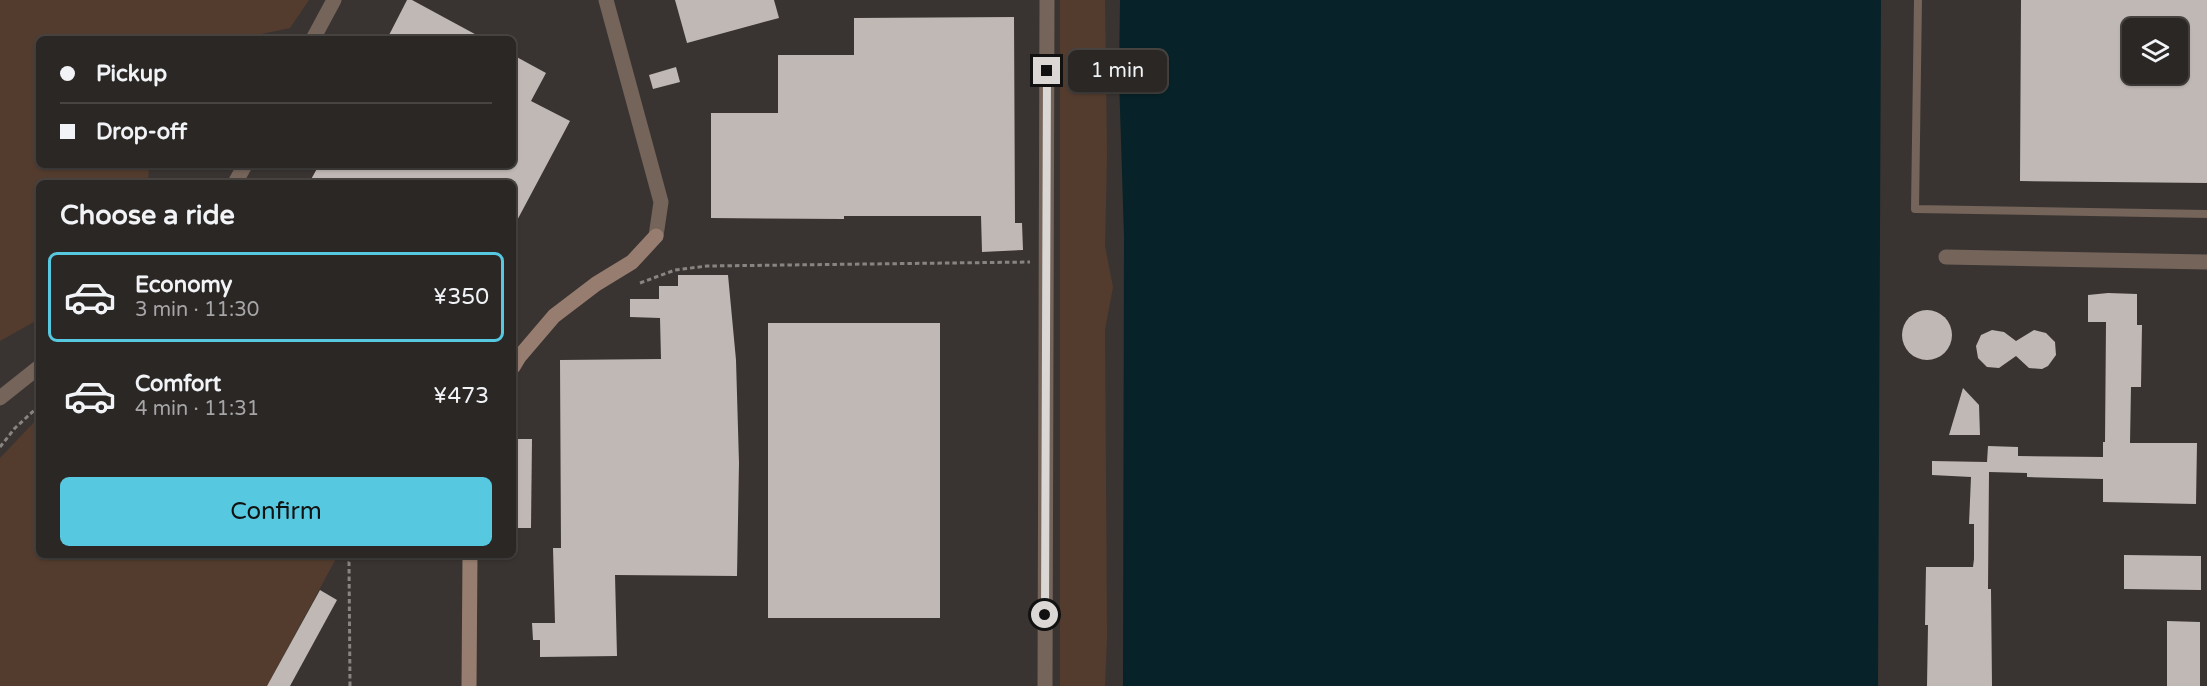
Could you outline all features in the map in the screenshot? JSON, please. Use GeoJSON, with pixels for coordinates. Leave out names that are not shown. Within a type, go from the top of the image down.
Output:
{"type":"FeatureCollection","features":[{"type":"Feature","properties":{"kind":"main road"},"geometry":{"type":"LineString","coordinates":[[516,362],[554,316],[596,284],[632,262],[656,236]]}},
{"type":"Feature","properties":{"kind":"main road"},"geometry":{"type":"LineString","coordinates":[[469,686],[470,558]]}},
{"type":"Feature","properties":{"kind":"street"},"geometry":{"type":"LineString","coordinates":[[315,36],[334,0]]}},
{"type":"Feature","properties":{"kind":"street"},"geometry":{"type":"LineString","coordinates":[[606,0],[661,202],[656,236]]}},
{"type":"Feature","properties":{"kind":"street"},"geometry":{"type":"LineString","coordinates":[[1045,686],[1047,0]]}},
{"type":"Feature","properties":{"kind":"street"},"geometry":{"type":"LineString","coordinates":[[1946,257],[2207,262]]}},
{"type":"Feature","properties":{"kind":"street"},"geometry":{"type":"LineString","coordinates":[[0,398],[36,369]]}},
{"type":"Feature","properties":{"kind":"lane"},"geometry":{"type":"LineString","coordinates":[[1918,0],[1915,209],[2207,214]]}},
{"type":"Feature","properties":{"kind":"path"},"geometry":{"type":"LineString","coordinates":[[640,283],[675,270],[707,266],[1046,262]]}},
{"type":"Feature","properties":{"kind":"path"},"geometry":{"type":"LineString","coordinates":[[0,447],[15,428],[36,409]]}},
{"type":"Feature","properties":{"kind":"path"},"geometry":{"type":"LineString","coordinates":[[350,686],[351,558]]}},
{"type":"Feature","properties":{"kind":"shaded area"},"geometry":{"type":"Polygon","coordinates":[[[0,0],[309,0],[290,28],[252,36],[36,36],[36,168],[149,168],[148,180],[36,180],[36,321],[0,341],[0,0]]]}},
{"type":"Feature","properties":{"kind":"shaded area"},"geometry":{"type":"Polygon","coordinates":[[[1060,0],[1105,0],[1107,155],[1105,246],[1113,287],[1105,330],[1107,637],[1105,686],[1060,686],[1060,0]]]}},
{"type":"Feature","properties":{"kind":"shaded area"},"geometry":{"type":"Polygon","coordinates":[[[36,420],[36,558],[336,558],[267,686],[0,686],[0,458],[36,420]]]}},
{"type":"Feature","properties":{"kind":"water"},"geometry":{"type":"Polygon","coordinates":[[[1120,0],[1881,0],[1878,686],[1123,686],[1124,237],[1119,77],[1120,0]]]}},
{"type":"Feature","properties":{"kind":"building"},"geometry":{"type":"Polygon","coordinates":[[[407,0],[412,0],[478,36],[389,36],[407,0]]]}},
{"type":"Feature","properties":{"kind":"building"},"geometry":{"type":"Polygon","coordinates":[[[675,0],[774,0],[779,18],[687,43],[675,0]]]}},
{"type":"Feature","properties":{"kind":"building"},"geometry":{"type":"Polygon","coordinates":[[[2021,0],[2207,0],[2207,183],[2020,181],[2021,0]]]}},
{"type":"Feature","properties":{"kind":"building"},"geometry":{"type":"Polygon","coordinates":[[[1014,17],[1015,223],[1022,223],[1023,250],[982,252],[981,216],[844,216],[844,219],[711,218],[711,113],[778,113],[778,55],[854,55],[854,18],[1014,17]]]}},
{"type":"Feature","properties":{"kind":"building"},"geometry":{"type":"Polygon","coordinates":[[[516,57],[546,73],[531,101],[570,121],[516,222],[516,180],[311,180],[317,168],[516,168],[516,57]]]}},
{"type":"Feature","properties":{"kind":"building"},"geometry":{"type":"Polygon","coordinates":[[[676,67],[680,82],[653,89],[649,75],[676,67]]]}},
{"type":"Feature","properties":{"kind":"building"},"geometry":{"type":"Polygon","coordinates":[[[678,275],[728,275],[736,360],[739,463],[737,576],[615,575],[617,656],[540,657],[540,640],[533,640],[532,623],[555,623],[553,548],[561,548],[560,360],[661,359],[660,318],[630,317],[630,299],[659,299],[659,286],[678,286],[678,275]]]}},
{"type":"Feature","properties":{"kind":"building"},"geometry":{"type":"Polygon","coordinates":[[[2137,294],[2137,325],[2142,325],[2141,387],[2131,387],[2130,443],[2197,443],[2196,504],[2103,502],[2103,479],[2027,477],[2027,473],[1989,472],[1988,589],[1991,589],[1992,686],[1927,686],[1926,567],[1973,567],[1974,559],[1974,524],[1969,524],[1971,477],[1932,475],[1932,461],[1987,462],[1988,446],[2018,447],[2018,456],[2103,457],[2106,322],[2088,322],[2088,295],[2137,294]]]}},
{"type":"Feature","properties":{"kind":"building"},"geometry":{"type":"Polygon","coordinates":[[[1927,310],[1945,317],[1952,335],[1945,353],[1927,360],[1909,353],[1902,335],[1909,317],[1927,310]]]}},
{"type":"Feature","properties":{"kind":"building"},"geometry":{"type":"Polygon","coordinates":[[[768,323],[940,323],[940,618],[768,618],[768,323]]]}},
{"type":"Feature","properties":{"kind":"building"},"geometry":{"type":"Polygon","coordinates":[[[1992,330],[2004,332],[2016,341],[2034,330],[2046,333],[2055,342],[2056,355],[2048,366],[2042,369],[2029,368],[2016,356],[1999,368],[1987,367],[1978,358],[1976,346],[1981,335],[1992,330]]]}},
{"type":"Feature","properties":{"kind":"building"},"geometry":{"type":"Polygon","coordinates":[[[1963,388],[1979,405],[1980,435],[1949,435],[1963,388]]]}},
{"type":"Feature","properties":{"kind":"building"},"geometry":{"type":"Polygon","coordinates":[[[516,439],[532,439],[531,528],[516,528],[516,439]]]}},
{"type":"Feature","properties":{"kind":"building"},"geometry":{"type":"Polygon","coordinates":[[[2124,555],[2201,556],[2201,590],[2124,589],[2124,555]]]}},
{"type":"Feature","properties":{"kind":"building"},"geometry":{"type":"Polygon","coordinates":[[[320,590],[337,600],[290,686],[267,686],[320,590]]]}},
{"type":"Feature","properties":{"kind":"building"},"geometry":{"type":"Polygon","coordinates":[[[2167,621],[2200,622],[2200,686],[2167,686],[2167,621]]]}},
{"type":"Feature","properties":{"kind":"route"},"geometry":{"type":"LineString","coordinates":[[1045,615],[1047,71]]}}]}
